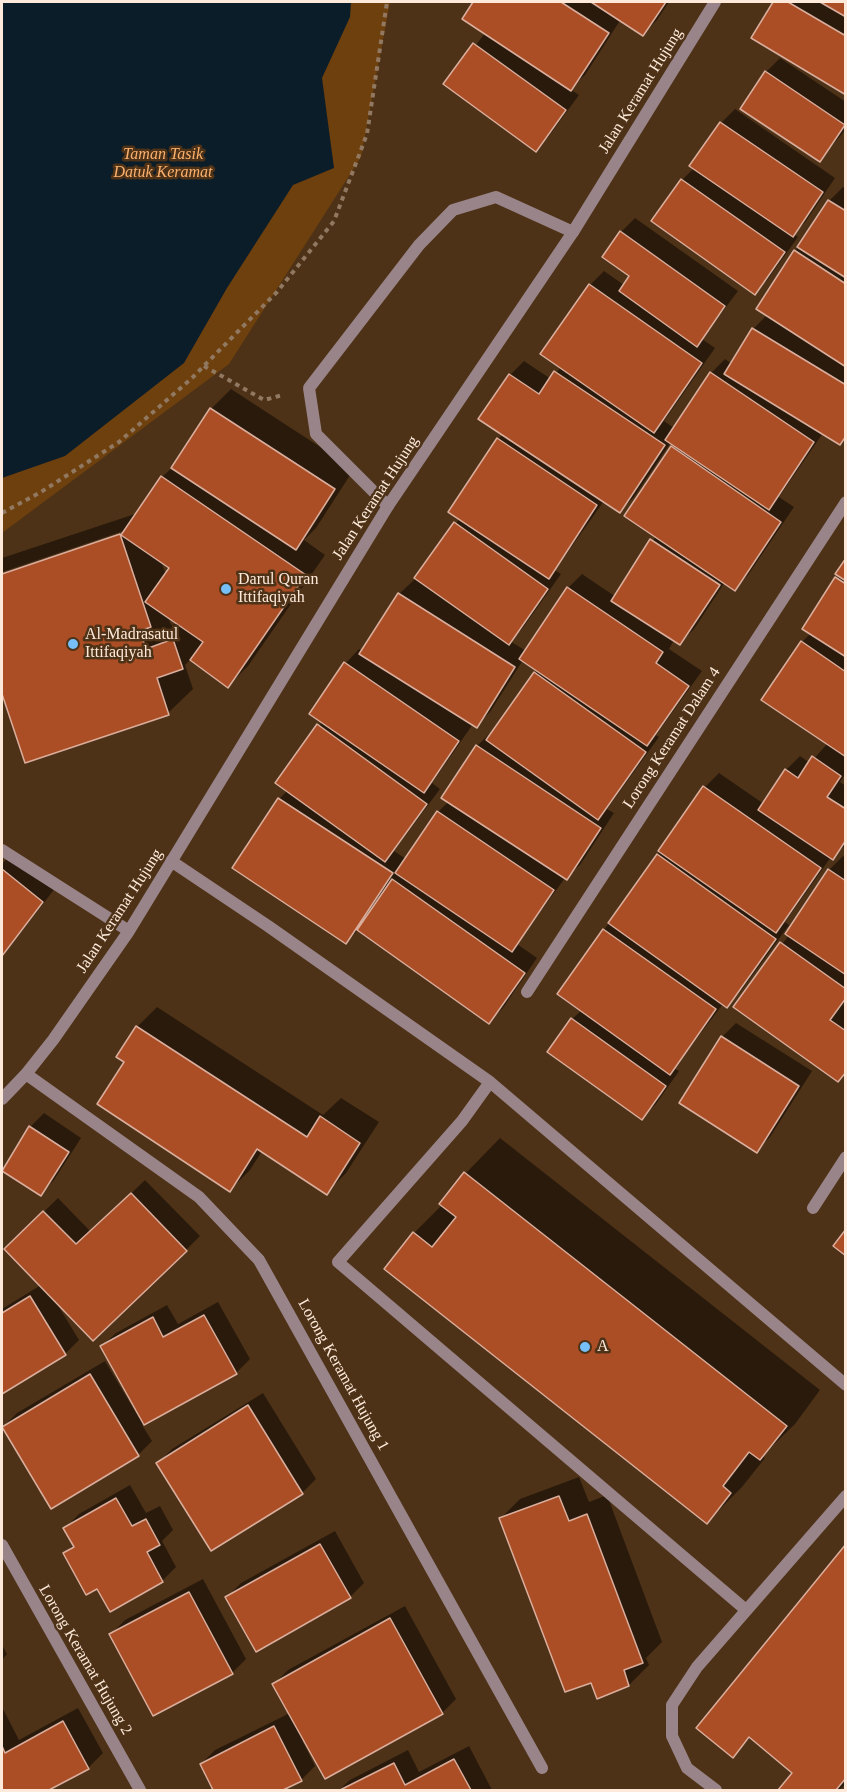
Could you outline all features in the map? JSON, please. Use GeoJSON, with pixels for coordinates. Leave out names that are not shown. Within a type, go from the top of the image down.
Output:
{"type":"FeatureCollection","features":[{"type":"Feature","properties":{"kind":"street","name":"Jalan Keramat Hujung"},"geometry":{"type":"LineString","coordinates":[[2,1099],[26,1074],[53,1040],[129,931],[388,506],[573,232],[715,2]]}},
{"type":"Feature","properties":{"kind":"street"},"geometry":{"type":"LineString","coordinates":[[388,506],[316,434],[309,388],[419,245],[453,210],[496,197],[573,232]]}},
{"type":"Feature","properties":{"kind":"street","name":"Lorong Keramat Dalam 4"},"geometry":{"type":"LineString","coordinates":[[527,992],[846,502]]}},
{"type":"Feature","properties":{"kind":"street"},"geometry":{"type":"LineString","coordinates":[[2,850],[129,931]]}},
{"type":"Feature","properties":{"kind":"street"},"geometry":{"type":"LineString","coordinates":[[171,861],[268,926],[490,1082],[846,1385]]}},
{"type":"Feature","properties":{"kind":"street","name":"Lorong Keramat Hujung 1"},"geometry":{"type":"LineString","coordinates":[[26,1074],[199,1197],[259,1260],[542,1768]]}},
{"type":"Feature","properties":{"kind":"street"},"geometry":{"type":"LineString","coordinates":[[490,1082],[462,1121],[338,1262],[747,1610]]}},
{"type":"Feature","properties":{"kind":"street"},"geometry":{"type":"LineString","coordinates":[[813,1208],[846,1157]]}},
{"type":"Feature","properties":{"kind":"street"},"geometry":{"type":"LineString","coordinates":[[716,1791],[687,1768],[672,1736],[672,1705],[696,1667],[846,1496]]}},
{"type":"Feature","properties":{"kind":"street","name":"Lorong Keramat Hujung 2"},"geometry":{"type":"LineString","coordinates":[[2,1545],[141,1791]]}},
{"type":"Feature","properties":{"kind":"path"},"geometry":{"type":"LineString","coordinates":[[2,513],[41,492],[119,442],[204,366],[277,292],[334,221],[367,134],[387,2]]}},
{"type":"Feature","properties":{"kind":"path"},"geometry":{"type":"LineString","coordinates":[[204,366],[264,400],[309,388]]}},
{"type":"Feature","properties":{"kind":"green space","name":"Taman Tasik Datuk Keramat"},"geometry":{"type":"Polygon","coordinates":[[[2,2],[390,2],[361,157],[229,364],[2,533],[2,2]]]}},
{"type":"Feature","properties":{"kind":"water","name":"Taman Tasik Datuk Keramat"},"geometry":{"type":"Polygon","coordinates":[[[2,2],[351,2],[350,17],[322,78],[334,168],[293,185],[227,288],[184,363],[65,456],[2,478],[2,2]]]}},
{"type":"Feature","properties":{"kind":"building"},"geometry":{"type":"Polygon","coordinates":[[[473,2],[561,2],[609,33],[571,91],[462,19],[473,2]]]}},
{"type":"Feature","properties":{"kind":"building"},"geometry":{"type":"Polygon","coordinates":[[[591,2],[666,2],[643,36],[591,2]]]}},
{"type":"Feature","properties":{"kind":"building"},"geometry":{"type":"Polygon","coordinates":[[[773,2],[788,2],[846,36],[846,95],[751,38],[773,2]]]}},
{"type":"Feature","properties":{"kind":"building"},"geometry":{"type":"Polygon","coordinates":[[[820,2],[846,2],[846,17],[820,2]]]}},
{"type":"Feature","properties":{"kind":"building"},"geometry":{"type":"Polygon","coordinates":[[[473,43],[566,110],[536,152],[443,84],[473,43]]]}},
{"type":"Feature","properties":{"kind":"building"},"geometry":{"type":"Polygon","coordinates":[[[765,71],[845,125],[820,162],[740,109],[765,71]]]}},
{"type":"Feature","properties":{"kind":"building"},"geometry":{"type":"Polygon","coordinates":[[[720,122],[823,192],[793,237],[689,166],[720,122]]]}},
{"type":"Feature","properties":{"kind":"building"},"geometry":{"type":"Polygon","coordinates":[[[681,179],[785,252],[755,295],[651,221],[681,179]]]}},
{"type":"Feature","properties":{"kind":"building"},"geometry":{"type":"Polygon","coordinates":[[[828,200],[846,211],[846,278],[797,247],[828,200]]]}},
{"type":"Feature","properties":{"kind":"building"},"geometry":{"type":"Polygon","coordinates":[[[620,231],[725,306],[697,347],[619,291],[629,276],[602,257],[620,231]]]}},
{"type":"Feature","properties":{"kind":"building"},"geometry":{"type":"Polygon","coordinates":[[[794,250],[846,284],[846,367],[756,309],[794,250]]]}},
{"type":"Feature","properties":{"kind":"building"},"geometry":{"type":"Polygon","coordinates":[[[589,284],[702,363],[654,433],[540,354],[589,284]]]}},
{"type":"Feature","properties":{"kind":"building"},"geometry":{"type":"Polygon","coordinates":[[[752,328],[846,385],[846,436],[840,445],[724,374],[752,328]]]}},
{"type":"Feature","properties":{"kind":"building"},"geometry":{"type":"Polygon","coordinates":[[[554,371],[665,445],[620,513],[478,419],[509,374],[539,394],[554,371]]]}},
{"type":"Feature","properties":{"kind":"building"},"geometry":{"type":"Polygon","coordinates":[[[710,372],[814,442],[769,510],[665,440],[710,372]]]}},
{"type":"Feature","properties":{"kind":"building"},"geometry":{"type":"Polygon","coordinates":[[[210,408],[335,489],[296,550],[171,468],[210,408]]]}},
{"type":"Feature","properties":{"kind":"building"},"geometry":{"type":"Polygon","coordinates":[[[497,438],[597,505],[549,579],[448,512],[497,438]]]}},
{"type":"Feature","properties":{"kind":"building"},"geometry":{"type":"Polygon","coordinates":[[[671,446],[781,522],[735,591],[624,516],[671,446]]]}},
{"type":"Feature","properties":{"kind":"building","name":"Darul Quran Ittifaqiyah"},"geometry":{"type":"Polygon","coordinates":[[[161,476],[306,575],[228,688],[190,660],[203,642],[145,602],[169,568],[121,535],[161,476]]]}},
{"type":"Feature","properties":{"kind":"building"},"geometry":{"type":"Polygon","coordinates":[[[454,522],[548,589],[509,645],[414,578],[454,522]]]}},
{"type":"Feature","properties":{"kind":"building","name":"Al-Madrasatul Ittifaqiyah"},"geometry":{"type":"Polygon","coordinates":[[[120,534],[151,627],[140,631],[146,649],[173,639],[183,669],[157,678],[169,715],[25,763],[2,694],[2,574],[120,534]]]}},
{"type":"Feature","properties":{"kind":"building"},"geometry":{"type":"Polygon","coordinates":[[[650,539],[720,585],[680,645],[611,601],[650,539]]]}},
{"type":"Feature","properties":{"kind":"building"},"geometry":{"type":"Polygon","coordinates":[[[846,558],[846,581],[835,574],[846,558]]]}},
{"type":"Feature","properties":{"kind":"building"},"geometry":{"type":"Polygon","coordinates":[[[835,577],[846,584],[846,657],[802,629],[835,577]]]}},
{"type":"Feature","properties":{"kind":"building"},"geometry":{"type":"Polygon","coordinates":[[[567,587],[663,652],[656,663],[689,686],[647,746],[519,659],[567,587]]]}},
{"type":"Feature","properties":{"kind":"building"},"geometry":{"type":"Polygon","coordinates":[[[398,593],[515,667],[477,728],[359,654],[398,593]]]}},
{"type":"Feature","properties":{"kind":"building"},"geometry":{"type":"Polygon","coordinates":[[[801,641],[846,672],[846,757],[761,700],[801,641]]]}},
{"type":"Feature","properties":{"kind":"building"},"geometry":{"type":"Polygon","coordinates":[[[344,662],[459,741],[424,793],[309,714],[344,662]]]}},
{"type":"Feature","properties":{"kind":"building"},"geometry":{"type":"Polygon","coordinates":[[[534,672],[646,752],[598,820],[486,740],[534,672]]]}},
{"type":"Feature","properties":{"kind":"building"},"geometry":{"type":"Polygon","coordinates":[[[317,724],[427,804],[385,862],[275,783],[317,724]]]}},
{"type":"Feature","properties":{"kind":"building"},"geometry":{"type":"Polygon","coordinates":[[[476,745],[601,828],[567,880],[441,798],[476,745]]]}},
{"type":"Feature","properties":{"kind":"building"},"geometry":{"type":"Polygon","coordinates":[[[812,756],[841,776],[827,797],[846,809],[846,840],[833,860],[758,810],[785,769],[798,778],[812,756]]]}},
{"type":"Feature","properties":{"kind":"building"},"geometry":{"type":"Polygon","coordinates":[[[703,786],[821,868],[776,933],[658,851],[703,786]]]}},
{"type":"Feature","properties":{"kind":"building"},"geometry":{"type":"Polygon","coordinates":[[[278,798],[393,873],[346,944],[232,868],[278,798]]]}},
{"type":"Feature","properties":{"kind":"building"},"geometry":{"type":"Polygon","coordinates":[[[437,811],[554,890],[512,952],[395,873],[437,811]]]}},
{"type":"Feature","properties":{"kind":"building"},"geometry":{"type":"Polygon","coordinates":[[[657,854],[776,939],[727,1008],[608,923],[657,854]]]}},
{"type":"Feature","properties":{"kind":"building"},"geometry":{"type":"Polygon","coordinates":[[[2,869],[43,902],[2,956],[2,869]]]}},
{"type":"Feature","properties":{"kind":"building"},"geometry":{"type":"Polygon","coordinates":[[[828,869],[846,881],[846,975],[785,934],[828,869]]]}},
{"type":"Feature","properties":{"kind":"building"},"geometry":{"type":"Polygon","coordinates":[[[392,879],[525,973],[489,1024],[357,930],[392,879]]]}},
{"type":"Feature","properties":{"kind":"building"},"geometry":{"type":"Polygon","coordinates":[[[603,929],[716,1009],[670,1075],[557,994],[603,929]]]}},
{"type":"Feature","properties":{"kind":"building"},"geometry":{"type":"Polygon","coordinates":[[[780,942],[846,989],[846,998],[830,1020],[846,1031],[846,1072],[838,1082],[733,1007],[780,942]]]}},
{"type":"Feature","properties":{"kind":"building"},"geometry":{"type":"Polygon","coordinates":[[[571,1018],[666,1086],[642,1120],[547,1052],[571,1018]]]}},
{"type":"Feature","properties":{"kind":"building"},"geometry":{"type":"Polygon","coordinates":[[[136,1026],[307,1137],[320,1116],[360,1143],[327,1195],[257,1149],[230,1192],[97,1104],[124,1062],[116,1057],[136,1026]]]}},
{"type":"Feature","properties":{"kind":"building"},"geometry":{"type":"Polygon","coordinates":[[[721,1036],[799,1086],[757,1153],[679,1103],[721,1036]]]}},
{"type":"Feature","properties":{"kind":"building"},"geometry":{"type":"Polygon","coordinates":[[[29,1126],[69,1152],[41,1196],[2,1171],[29,1126]]]}},
{"type":"Feature","properties":{"kind":"building","name":"A"},"geometry":{"type":"Polygon","coordinates":[[[464,1172],[787,1426],[760,1460],[749,1452],[723,1486],[731,1493],[707,1524],[384,1269],[413,1232],[432,1247],[456,1217],[439,1204],[464,1172]]]}},
{"type":"Feature","properties":{"kind":"building"},"geometry":{"type":"Polygon","coordinates":[[[131,1193],[187,1251],[93,1341],[4,1249],[43,1211],[76,1244],[131,1193]]]}},
{"type":"Feature","properties":{"kind":"building"},"geometry":{"type":"Polygon","coordinates":[[[846,1229],[846,1256],[833,1246],[846,1229]]]}},
{"type":"Feature","properties":{"kind":"building"},"geometry":{"type":"Polygon","coordinates":[[[30,1296],[66,1355],[2,1394],[2,1313],[30,1296]]]}},
{"type":"Feature","properties":{"kind":"building"},"geometry":{"type":"Polygon","coordinates":[[[204,1315],[237,1374],[144,1425],[100,1346],[153,1317],[163,1337],[204,1315]]]}},
{"type":"Feature","properties":{"kind":"building"},"geometry":{"type":"Polygon","coordinates":[[[90,1374],[139,1456],[51,1509],[2,1427],[90,1374]]]}},
{"type":"Feature","properties":{"kind":"building"},"geometry":{"type":"Polygon","coordinates":[[[248,1405],[303,1494],[211,1551],[156,1463],[248,1405]]]}},
{"type":"Feature","properties":{"kind":"building"},"geometry":{"type":"Polygon","coordinates":[[[559,1496],[569,1521],[587,1514],[643,1663],[624,1670],[629,1686],[597,1699],[591,1683],[565,1692],[499,1518],[559,1496]]]}},
{"type":"Feature","properties":{"kind":"building"},"geometry":{"type":"Polygon","coordinates":[[[116,1498],[132,1526],[146,1519],[160,1545],[147,1552],[163,1582],[110,1612],[97,1589],[86,1595],[63,1553],[74,1547],[63,1528],[116,1498]]]}},
{"type":"Feature","properties":{"kind":"building"},"geometry":{"type":"Polygon","coordinates":[[[320,1544],[351,1598],[256,1652],[225,1597],[320,1544]]]}},
{"type":"Feature","properties":{"kind":"building"},"geometry":{"type":"Polygon","coordinates":[[[846,1544],[846,1778],[836,1790],[778,1790],[792,1773],[749,1737],[733,1758],[696,1728],[846,1544]]]}},
{"type":"Feature","properties":{"kind":"building"},"geometry":{"type":"Polygon","coordinates":[[[189,1592],[233,1674],[153,1716],[109,1634],[189,1592]]]}},
{"type":"Feature","properties":{"kind":"building"},"geometry":{"type":"Polygon","coordinates":[[[390,1618],[443,1714],[325,1779],[272,1684],[390,1618]]]}},
{"type":"Feature","properties":{"kind":"building"},"geometry":{"type":"Polygon","coordinates":[[[63,1721],[89,1769],[49,1790],[2,1790],[2,1746],[5,1753],[63,1721]]]}},
{"type":"Feature","properties":{"kind":"building"},"geometry":{"type":"Polygon","coordinates":[[[274,1726],[302,1781],[283,1790],[213,1790],[200,1764],[274,1726]]]}},
{"type":"Feature","properties":{"kind":"building"},"geometry":{"type":"Polygon","coordinates":[[[454,1759],[471,1790],[340,1790],[394,1763],[405,1785],[454,1759]]]}},
{"type":"Feature","properties":{"kind":"place","name":"Darul Quran Ittifaqiyah"},"geometry":{"type":"Point","coordinates":[226,589]}},
{"type":"Feature","properties":{"kind":"place","name":"Al-Madrasatul Ittifaqiyah"},"geometry":{"type":"Point","coordinates":[73,644]}},
{"type":"Feature","properties":{"kind":"place","name":"A"},"geometry":{"type":"Point","coordinates":[585,1347]}}]}
